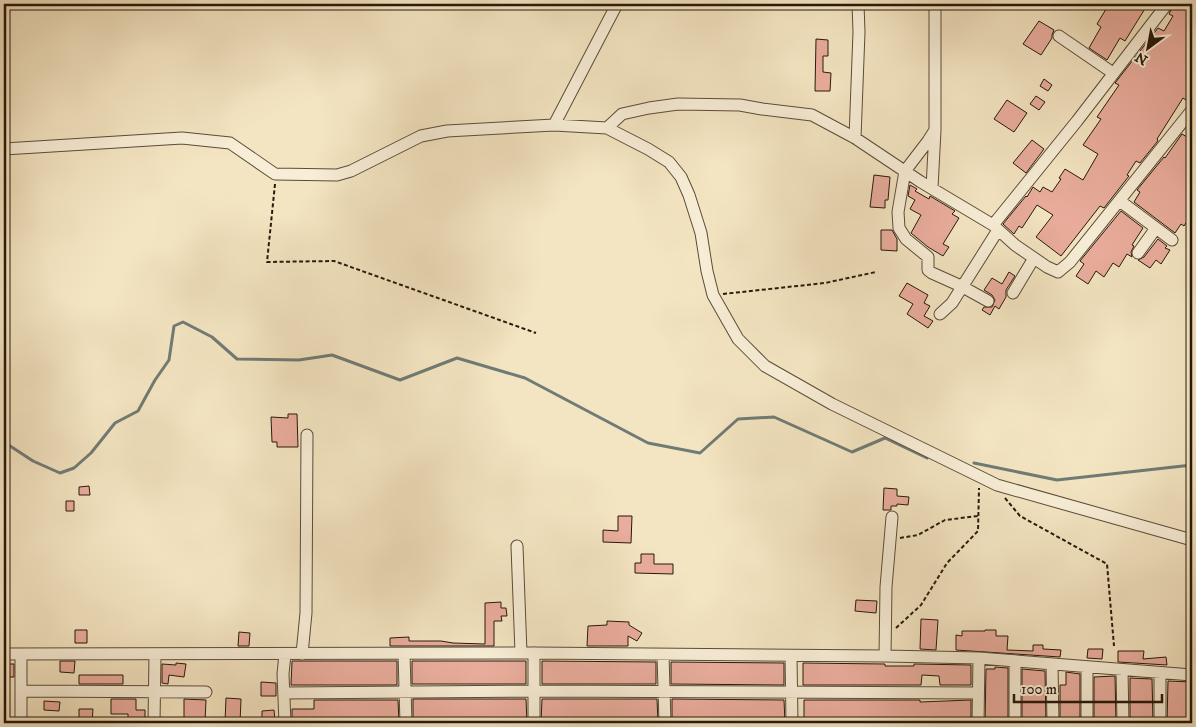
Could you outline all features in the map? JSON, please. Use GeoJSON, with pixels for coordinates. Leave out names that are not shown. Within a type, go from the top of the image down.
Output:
{"type":"FeatureCollection","features":[{"type":"Feature","properties":{"kind":"street"},"geometry":{"type":"LineString","coordinates":[[554,125],[617,4]]}},
{"type":"Feature","properties":{"kind":"street"},"geometry":{"type":"LineString","coordinates":[[855,138],[858,4]]}},
{"type":"Feature","properties":{"kind":"street"},"geometry":{"type":"LineString","coordinates":[[932,188],[935,130],[935,4]]}},
{"type":"Feature","properties":{"kind":"street"},"geometry":{"type":"LineString","coordinates":[[940,314],[948,309],[995,228],[1162,6]]}},
{"type":"Feature","properties":{"kind":"street"},"geometry":{"type":"LineString","coordinates":[[1059,36],[1113,73]]}},
{"type":"Feature","properties":{"kind":"street"},"geometry":{"type":"LineString","coordinates":[[607,128],[622,114],[678,104],[740,105],[812,115],[855,138],[995,228],[1015,245],[1058,272],[1070,262],[1192,110]]}},
{"type":"Feature","properties":{"kind":"street"},"geometry":{"type":"LineString","coordinates":[[4,150],[182,138],[230,143],[275,174],[336,175],[351,171],[421,136],[447,131],[554,125],[607,128],[669,162],[681,177],[701,233],[713,296],[738,339],[764,366],[832,404],[997,485],[1192,540]]}},
{"type":"Feature","properties":{"kind":"street"},"geometry":{"type":"LineString","coordinates":[[935,130],[905,171],[898,212],[899,228],[907,241],[928,257],[928,270],[988,301]]}},
{"type":"Feature","properties":{"kind":"street"},"geometry":{"type":"LineString","coordinates":[[1120,201],[1172,240]]}},
{"type":"Feature","properties":{"kind":"street"},"geometry":{"type":"LineString","coordinates":[[1138,253],[1156,228]]}},
{"type":"Feature","properties":{"kind":"street"},"geometry":{"type":"LineString","coordinates":[[1013,293],[1034,258]]}},
{"type":"Feature","properties":{"kind":"street"},"geometry":{"type":"LineString","coordinates":[[302,654],[306,613],[307,435]]}},
{"type":"Feature","properties":{"kind":"street"},"geometry":{"type":"LineString","coordinates":[[885,656],[886,586],[892,517]]}},
{"type":"Feature","properties":{"kind":"street"},"geometry":{"type":"LineString","coordinates":[[517,546],[521,653]]}},
{"type":"Feature","properties":{"kind":"street"},"geometry":{"type":"LineString","coordinates":[[534,653],[534,723]]}},
{"type":"Feature","properties":{"kind":"street"},"geometry":{"type":"LineString","coordinates":[[4,654],[534,653],[885,656],[1015,660],[1192,675]]}},
{"type":"Feature","properties":{"kind":"street"},"geometry":{"type":"LineString","coordinates":[[21,654],[21,723]]}},
{"type":"Feature","properties":{"kind":"street"},"geometry":{"type":"LineString","coordinates":[[154,723],[155,654]]}},
{"type":"Feature","properties":{"kind":"street"},"geometry":{"type":"LineString","coordinates":[[285,654],[283,674],[286,723]]}},
{"type":"Feature","properties":{"kind":"street"},"geometry":{"type":"LineString","coordinates":[[404,654],[406,723]]}},
{"type":"Feature","properties":{"kind":"street"},"geometry":{"type":"LineString","coordinates":[[663,655],[665,723]]}},
{"type":"Feature","properties":{"kind":"street"},"geometry":{"type":"LineString","coordinates":[[791,656],[792,723]]}},
{"type":"Feature","properties":{"kind":"street"},"geometry":{"type":"LineString","coordinates":[[978,723],[979,658]]}},
{"type":"Feature","properties":{"kind":"street"},"geometry":{"type":"LineString","coordinates":[[1015,660],[1015,723]]}},
{"type":"Feature","properties":{"kind":"street"},"geometry":{"type":"LineString","coordinates":[[1052,664],[1053,723]]}},
{"type":"Feature","properties":{"kind":"street"},"geometry":{"type":"LineString","coordinates":[[1087,667],[1087,723]]}},
{"type":"Feature","properties":{"kind":"street"},"geometry":{"type":"LineString","coordinates":[[1122,670],[1123,723]]}},
{"type":"Feature","properties":{"kind":"street"},"geometry":{"type":"LineString","coordinates":[[1160,673],[1160,723]]}},
{"type":"Feature","properties":{"kind":"street"},"geometry":{"type":"LineString","coordinates":[[21,691],[154,690],[206,692]]}},
{"type":"Feature","properties":{"kind":"street"},"geometry":{"type":"LineString","coordinates":[[285,692],[978,693]]}},
{"type":"Feature","properties":{"kind":"path"},"geometry":{"type":"LineString","coordinates":[[275,174],[267,262],[334,261],[536,333]]}},
{"type":"Feature","properties":{"kind":"path"},"geometry":{"type":"LineString","coordinates":[[713,296],[825,283],[876,272]]}},
{"type":"Feature","properties":{"kind":"path"},"geometry":{"type":"LineString","coordinates":[[885,638],[921,605],[947,563],[978,531],[979,476]]}},
{"type":"Feature","properties":{"kind":"path"},"geometry":{"type":"LineString","coordinates":[[997,485],[1020,516],[1107,564],[1114,646]]}},
{"type":"Feature","properties":{"kind":"path"},"geometry":{"type":"LineString","coordinates":[[890,539],[918,535],[945,520],[978,516]]}},
{"type":"Feature","properties":{"kind":"building"},"geometry":{"type":"Polygon","coordinates":[[[1109,4],[1142,4],[1146,7],[1125,41],[1120,38],[1107,60],[1089,48],[1101,27],[1097,24],[1109,4]]]}},
{"type":"Feature","properties":{"kind":"building"},"geometry":{"type":"Polygon","coordinates":[[[1174,4],[1184,4],[1183,6],[1192,12],[1192,96],[1189,102],[1183,98],[1157,139],[1157,142],[1140,163],[1136,161],[1127,175],[1129,176],[1104,208],[1100,206],[1061,256],[1036,237],[1053,215],[1037,205],[1022,228],[1019,226],[1014,234],[1003,224],[1027,197],[1033,187],[1040,192],[1043,187],[1052,192],[1065,169],[1083,180],[1098,154],[1083,145],[1101,119],[1097,117],[1119,85],[1115,83],[1158,28],[1164,31],[1173,16],[1169,14],[1174,4]]]}},
{"type":"Feature","properties":{"kind":"building"},"geometry":{"type":"Polygon","coordinates":[[[1039,21],[1054,30],[1052,38],[1041,55],[1023,44],[1039,21]]]}},
{"type":"Feature","properties":{"kind":"building"},"geometry":{"type":"Polygon","coordinates":[[[816,39],[828,40],[828,56],[823,56],[823,72],[831,73],[830,91],[815,91],[816,39]]]}},
{"type":"Feature","properties":{"kind":"building"},"geometry":{"type":"Polygon","coordinates":[[[1044,79],[1052,85],[1048,91],[1040,86],[1044,79]]]}},
{"type":"Feature","properties":{"kind":"building"},"geometry":{"type":"Polygon","coordinates":[[[1036,96],[1045,102],[1039,110],[1030,104],[1036,96]]]}},
{"type":"Feature","properties":{"kind":"building"},"geometry":{"type":"Polygon","coordinates":[[[1007,100],[1027,113],[1014,132],[994,119],[1007,100]]]}},
{"type":"Feature","properties":{"kind":"building"},"geometry":{"type":"Polygon","coordinates":[[[1192,128],[1192,214],[1184,226],[1181,224],[1175,233],[1134,202],[1140,192],[1137,190],[1165,158],[1182,134],[1187,137],[1192,128]]]}},
{"type":"Feature","properties":{"kind":"building"},"geometry":{"type":"Polygon","coordinates":[[[1032,140],[1044,149],[1026,173],[1013,163],[1032,140]]]}},
{"type":"Feature","properties":{"kind":"building"},"geometry":{"type":"Polygon","coordinates":[[[874,175],[890,177],[888,200],[885,200],[885,208],[870,207],[874,175]]]}},
{"type":"Feature","properties":{"kind":"building"},"geometry":{"type":"Polygon","coordinates":[[[910,185],[917,189],[915,191],[929,199],[930,196],[955,211],[952,214],[959,218],[943,244],[949,247],[943,256],[911,233],[921,215],[910,209],[915,200],[908,196],[910,185]]]}},
{"type":"Feature","properties":{"kind":"building"},"geometry":{"type":"Polygon","coordinates":[[[1121,211],[1143,228],[1132,245],[1134,246],[1131,252],[1132,257],[1127,254],[1119,267],[1113,263],[1104,277],[1096,271],[1088,284],[1076,276],[1084,264],[1080,261],[1121,211]]]}},
{"type":"Feature","properties":{"kind":"building"},"geometry":{"type":"Polygon","coordinates":[[[881,230],[892,230],[897,239],[897,251],[881,250],[881,230]]]}},
{"type":"Feature","properties":{"kind":"building"},"geometry":{"type":"Polygon","coordinates":[[[1158,239],[1167,246],[1165,248],[1170,250],[1161,264],[1156,260],[1150,268],[1138,260],[1144,257],[1158,239]]]}},
{"type":"Feature","properties":{"kind":"building"},"geometry":{"type":"Polygon","coordinates":[[[1009,272],[1015,276],[1006,290],[1006,297],[999,309],[995,306],[990,315],[982,310],[984,307],[992,307],[995,300],[992,295],[984,290],[992,278],[1002,284],[1009,272]]]}},
{"type":"Feature","properties":{"kind":"building"},"geometry":{"type":"Polygon","coordinates":[[[907,283],[928,295],[924,303],[930,306],[924,316],[933,321],[928,328],[907,314],[913,304],[899,296],[907,283]]]}},
{"type":"Feature","properties":{"kind":"building"},"geometry":{"type":"Polygon","coordinates":[[[288,414],[297,414],[298,447],[277,447],[277,442],[272,442],[271,417],[288,418],[288,414]]]}},
{"type":"Feature","properties":{"kind":"building"},"geometry":{"type":"Polygon","coordinates":[[[89,486],[90,495],[79,495],[79,487],[89,486]]]}},
{"type":"Feature","properties":{"kind":"building"},"geometry":{"type":"Polygon","coordinates":[[[884,488],[897,489],[897,496],[909,497],[908,505],[897,504],[897,506],[891,506],[891,510],[883,510],[884,488]]]}},
{"type":"Feature","properties":{"kind":"building"},"geometry":{"type":"Polygon","coordinates":[[[66,501],[74,501],[74,511],[66,511],[66,501]]]}},
{"type":"Feature","properties":{"kind":"building"},"geometry":{"type":"Polygon","coordinates":[[[618,516],[632,516],[631,543],[603,542],[603,530],[618,531],[618,516]]]}},
{"type":"Feature","properties":{"kind":"building"},"geometry":{"type":"Polygon","coordinates":[[[641,554],[654,554],[654,564],[673,564],[673,574],[635,573],[635,563],[641,563],[641,554]]]}},
{"type":"Feature","properties":{"kind":"building"},"geometry":{"type":"Polygon","coordinates":[[[856,600],[877,601],[876,613],[855,611],[856,600]]]}},
{"type":"Feature","properties":{"kind":"building"},"geometry":{"type":"Polygon","coordinates":[[[501,602],[501,608],[506,608],[507,616],[501,616],[502,621],[494,621],[494,646],[390,646],[390,638],[409,637],[409,641],[485,644],[485,603],[501,602]]]}},
{"type":"Feature","properties":{"kind":"building"},"geometry":{"type":"Polygon","coordinates":[[[921,619],[938,620],[936,650],[920,649],[921,619]]]}},
{"type":"Feature","properties":{"kind":"building"},"geometry":{"type":"Polygon","coordinates":[[[607,621],[629,622],[629,625],[642,633],[637,641],[628,636],[628,646],[587,646],[588,626],[607,625],[607,621]]]}},
{"type":"Feature","properties":{"kind":"building"},"geometry":{"type":"Polygon","coordinates":[[[75,630],[87,630],[87,643],[75,643],[75,630]]]}},
{"type":"Feature","properties":{"kind":"building"},"geometry":{"type":"Polygon","coordinates":[[[996,630],[996,636],[1008,636],[1007,650],[1033,651],[1033,645],[1043,645],[1043,649],[1061,650],[1060,657],[956,650],[956,635],[962,636],[962,631],[996,630]]]}},
{"type":"Feature","properties":{"kind":"building"},"geometry":{"type":"Polygon","coordinates":[[[239,632],[250,633],[249,646],[238,646],[239,632]]]}},
{"type":"Feature","properties":{"kind":"building"},"geometry":{"type":"Polygon","coordinates":[[[1088,649],[1103,649],[1102,659],[1087,658],[1088,649]]]}},
{"type":"Feature","properties":{"kind":"building"},"geometry":{"type":"Polygon","coordinates":[[[1118,651],[1144,651],[1143,659],[1166,657],[1167,665],[1118,662],[1118,651]]]}},
{"type":"Feature","properties":{"kind":"building"},"geometry":{"type":"Polygon","coordinates":[[[60,661],[75,661],[74,673],[60,672],[60,661]]]}},
{"type":"Feature","properties":{"kind":"building"},"geometry":{"type":"Polygon","coordinates":[[[292,661],[397,661],[397,685],[291,685],[292,661]]]}},
{"type":"Feature","properties":{"kind":"building"},"geometry":{"type":"Polygon","coordinates":[[[412,661],[526,661],[526,684],[412,684],[412,661]]]}},
{"type":"Feature","properties":{"kind":"building"},"geometry":{"type":"Polygon","coordinates":[[[542,661],[656,662],[656,684],[542,684],[542,661]]]}},
{"type":"Feature","properties":{"kind":"building"},"geometry":{"type":"Polygon","coordinates":[[[671,662],[784,663],[784,685],[671,684],[671,662]]]}},
{"type":"Feature","properties":{"kind":"building"},"geometry":{"type":"Polygon","coordinates":[[[176,663],[186,664],[184,677],[169,675],[168,684],[162,683],[162,664],[176,665],[176,663]]]}},
{"type":"Feature","properties":{"kind":"building"},"geometry":{"type":"Polygon","coordinates":[[[803,663],[885,664],[885,666],[914,666],[914,664],[971,665],[971,685],[940,685],[939,676],[922,675],[921,685],[803,685],[803,663]]]}},
{"type":"Feature","properties":{"kind":"building"},"geometry":{"type":"Polygon","coordinates":[[[5,664],[14,664],[14,677],[6,677],[5,664]]]}},
{"type":"Feature","properties":{"kind":"building"},"geometry":{"type":"Polygon","coordinates":[[[995,667],[1008,668],[1008,723],[985,723],[986,669],[995,669],[995,667]]]}},
{"type":"Feature","properties":{"kind":"building"},"geometry":{"type":"Polygon","coordinates":[[[1022,669],[1045,671],[1046,723],[1022,723],[1022,669]]]}},
{"type":"Feature","properties":{"kind":"building"},"geometry":{"type":"Polygon","coordinates":[[[1066,672],[1080,674],[1080,723],[1060,723],[1060,685],[1066,685],[1066,672]]]}},
{"type":"Feature","properties":{"kind":"building"},"geometry":{"type":"Polygon","coordinates":[[[79,675],[123,675],[123,684],[79,684],[79,675]]]}},
{"type":"Feature","properties":{"kind":"building"},"geometry":{"type":"Polygon","coordinates":[[[1115,676],[1116,723],[1094,723],[1094,677],[1115,676]]]}},
{"type":"Feature","properties":{"kind":"building"},"geometry":{"type":"Polygon","coordinates":[[[1130,678],[1152,679],[1153,723],[1130,723],[1130,678]]]}},
{"type":"Feature","properties":{"kind":"building"},"geometry":{"type":"Polygon","coordinates":[[[1168,681],[1192,682],[1192,723],[1167,723],[1168,681]]]}},
{"type":"Feature","properties":{"kind":"building"},"geometry":{"type":"Polygon","coordinates":[[[261,682],[276,683],[276,696],[261,696],[261,682]]]}},
{"type":"Feature","properties":{"kind":"building"},"geometry":{"type":"Polygon","coordinates":[[[226,698],[241,699],[240,723],[225,722],[226,698]]]}},
{"type":"Feature","properties":{"kind":"building"},"geometry":{"type":"Polygon","coordinates":[[[111,699],[136,699],[136,710],[145,710],[145,718],[136,718],[136,722],[128,722],[128,714],[111,714],[111,699]]]}},
{"type":"Feature","properties":{"kind":"building"},"geometry":{"type":"Polygon","coordinates":[[[184,699],[206,700],[205,722],[184,722],[184,699]]]}},
{"type":"Feature","properties":{"kind":"building"},"geometry":{"type":"Polygon","coordinates":[[[413,699],[526,699],[527,723],[413,723],[413,699]]]}},
{"type":"Feature","properties":{"kind":"building"},"geometry":{"type":"Polygon","coordinates":[[[542,699],[657,699],[658,723],[541,723],[542,699]]]}},
{"type":"Feature","properties":{"kind":"building"},"geometry":{"type":"Polygon","coordinates":[[[672,699],[784,700],[785,723],[672,723],[672,699]]]}},
{"type":"Feature","properties":{"kind":"building"},"geometry":{"type":"Polygon","coordinates":[[[314,700],[398,700],[399,723],[292,723],[292,709],[314,709],[314,700]]]}},
{"type":"Feature","properties":{"kind":"building"},"geometry":{"type":"Polygon","coordinates":[[[804,700],[920,700],[920,702],[971,700],[971,723],[804,723],[804,700]]]}},
{"type":"Feature","properties":{"kind":"building"},"geometry":{"type":"Polygon","coordinates":[[[44,701],[60,702],[59,711],[44,710],[44,701]]]}},
{"type":"Feature","properties":{"kind":"building"},"geometry":{"type":"Polygon","coordinates":[[[79,709],[93,709],[92,723],[79,723],[79,709]]]}},
{"type":"Feature","properties":{"kind":"building"},"geometry":{"type":"Polygon","coordinates":[[[274,710],[275,721],[262,721],[262,711],[274,710]]]}},
{"type":"Feature","properties":{"kind":"waterway"},"geometry":{"type":"LineString","coordinates":[[4,442],[33,461],[60,473],[74,468],[91,453],[115,423],[138,411],[155,380],[169,360],[174,326],[183,322],[212,337],[237,359],[299,360],[332,355],[400,380],[457,358],[525,378],[648,443],[700,453],[738,419],[774,417],[852,452],[885,438],[927,458]]}},
{"type":"Feature","properties":{"kind":"waterway"},"geometry":{"type":"LineString","coordinates":[[974,463],[1057,480],[1192,465]]}}]}
